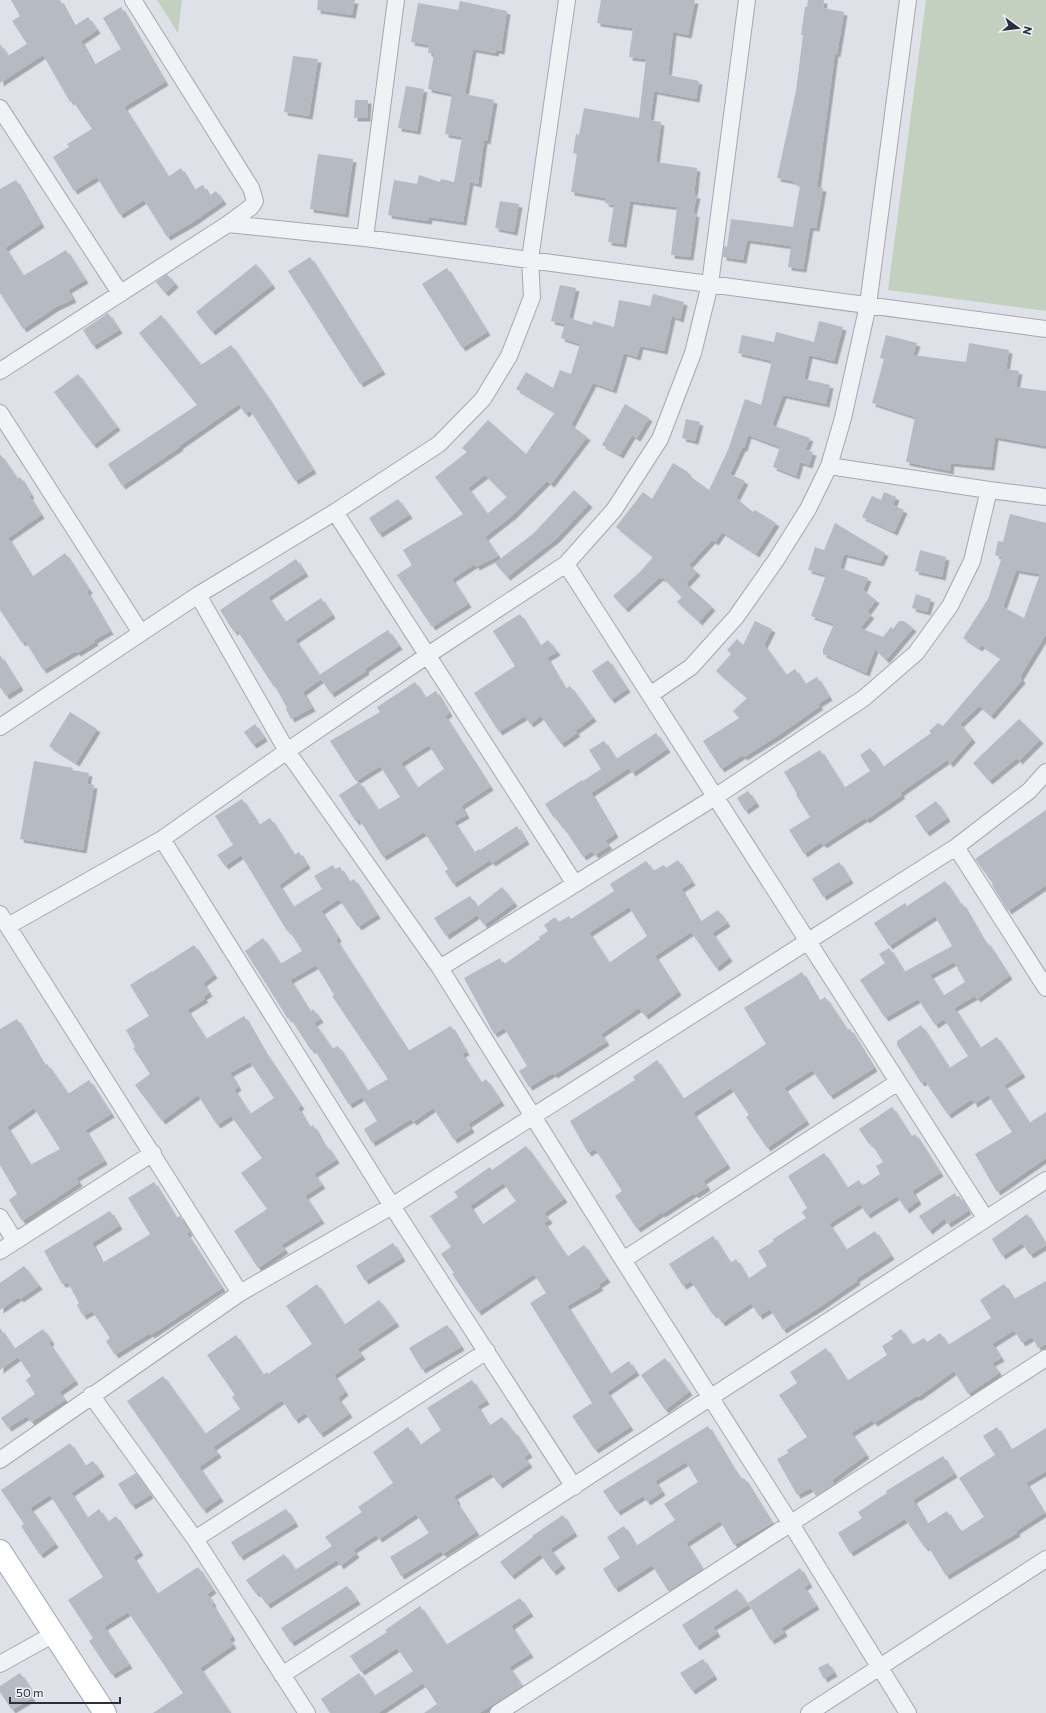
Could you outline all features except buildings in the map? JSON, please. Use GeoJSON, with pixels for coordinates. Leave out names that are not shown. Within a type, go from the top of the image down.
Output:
{"type":"FeatureCollection","features":[{"type":"Feature","properties":{"kind":"main road"},"geometry":{"type":"LineString","coordinates":[[0,1551],[105,1713]]}},
{"type":"Feature","properties":{"kind":"street"},"geometry":{"type":"LineString","coordinates":[[0,371],[228,224],[251,207],[255,201],[251,188],[133,0]]}},
{"type":"Feature","properties":{"kind":"street"},"geometry":{"type":"LineString","coordinates":[[365,238],[396,0]]}},
{"type":"Feature","properties":{"kind":"street"},"geometry":{"type":"LineString","coordinates":[[0,727],[198,595],[335,512],[439,444],[483,399],[509,356],[532,297],[530,260],[566,0]]}},
{"type":"Feature","properties":{"kind":"street"},"geometry":{"type":"LineString","coordinates":[[240,1293],[153,1153],[4,920],[162,839],[286,751],[566,564],[614,510],[660,439],[694,353],[710,284],[747,0]]}},
{"type":"Feature","properties":{"kind":"street"},"geometry":{"type":"LineString","coordinates":[[650,695],[691,667],[736,617],[776,560],[804,515],[829,466],[843,418],[868,305],[908,0]]}},
{"type":"Feature","properties":{"kind":"street"},"geometry":{"type":"LineString","coordinates":[[0,108],[120,293]]}},
{"type":"Feature","properties":{"kind":"street"},"geometry":{"type":"LineString","coordinates":[[228,224],[365,238],[1046,329]]}},
{"type":"Feature","properties":{"kind":"street"},"geometry":{"type":"LineString","coordinates":[[0,413],[141,634]]}},
{"type":"Feature","properties":{"kind":"street"},"geometry":{"type":"LineString","coordinates":[[829,466],[1046,497]]}},
{"type":"Feature","properties":{"kind":"street"},"geometry":{"type":"LineString","coordinates":[[440,968],[715,797],[864,698],[916,653],[950,606],[972,560],[989,490]]}},
{"type":"Feature","properties":{"kind":"street"},"geometry":{"type":"LineString","coordinates":[[335,512],[575,884]]}},
{"type":"Feature","properties":{"kind":"street"},"geometry":{"type":"LineString","coordinates":[[566,564],[986,1219]]}},
{"type":"Feature","properties":{"kind":"street"},"geometry":{"type":"LineString","coordinates":[[198,595],[286,751],[440,968],[791,1524],[908,1713]]}},
{"type":"Feature","properties":{"kind":"street"},"geometry":{"type":"LineString","coordinates":[[0,1460],[91,1395],[240,1293],[392,1206],[956,847],[1029,791],[1046,772]]}},
{"type":"Feature","properties":{"kind":"street"},"geometry":{"type":"LineString","coordinates":[[162,839],[392,1206],[487,1350],[574,1487]]}},
{"type":"Feature","properties":{"kind":"street"},"geometry":{"type":"LineString","coordinates":[[956,847],[1046,988]]}},
{"type":"Feature","properties":{"kind":"street"},"geometry":{"type":"LineString","coordinates":[[623,1260],[898,1082]]}},
{"type":"Feature","properties":{"kind":"street"},"geometry":{"type":"LineString","coordinates":[[0,1251],[153,1153]]}},
{"type":"Feature","properties":{"kind":"street"},"geometry":{"type":"LineString","coordinates":[[282,1675],[1046,1180]]}},
{"type":"Feature","properties":{"kind":"street"},"geometry":{"type":"LineString","coordinates":[[0,1217],[15,1241]]}},
{"type":"Feature","properties":{"kind":"street"},"geometry":{"type":"LineString","coordinates":[[195,1539],[487,1350]]}},
{"type":"Feature","properties":{"kind":"street"},"geometry":{"type":"LineString","coordinates":[[498,1713],[1046,1358]]}},
{"type":"Feature","properties":{"kind":"street"},"geometry":{"type":"LineString","coordinates":[[91,1395],[195,1539],[307,1713]]}},
{"type":"Feature","properties":{"kind":"street"},"geometry":{"type":"LineString","coordinates":[[809,1713],[1046,1559]]}},
{"type":"Feature","properties":{"kind":"street"},"geometry":{"type":"LineString","coordinates":[[0,1664],[54,1634]]}},
{"type":"Feature","properties":{"kind":"green space"},"geometry":{"type":"Polygon","coordinates":[[[157,0],[182,0],[178,33],[157,0]]]}},
{"type":"Feature","properties":{"kind":"green space"},"geometry":{"type":"Polygon","coordinates":[[[926,0],[1046,0],[1046,311],[888,290],[926,0]]]}}]}
